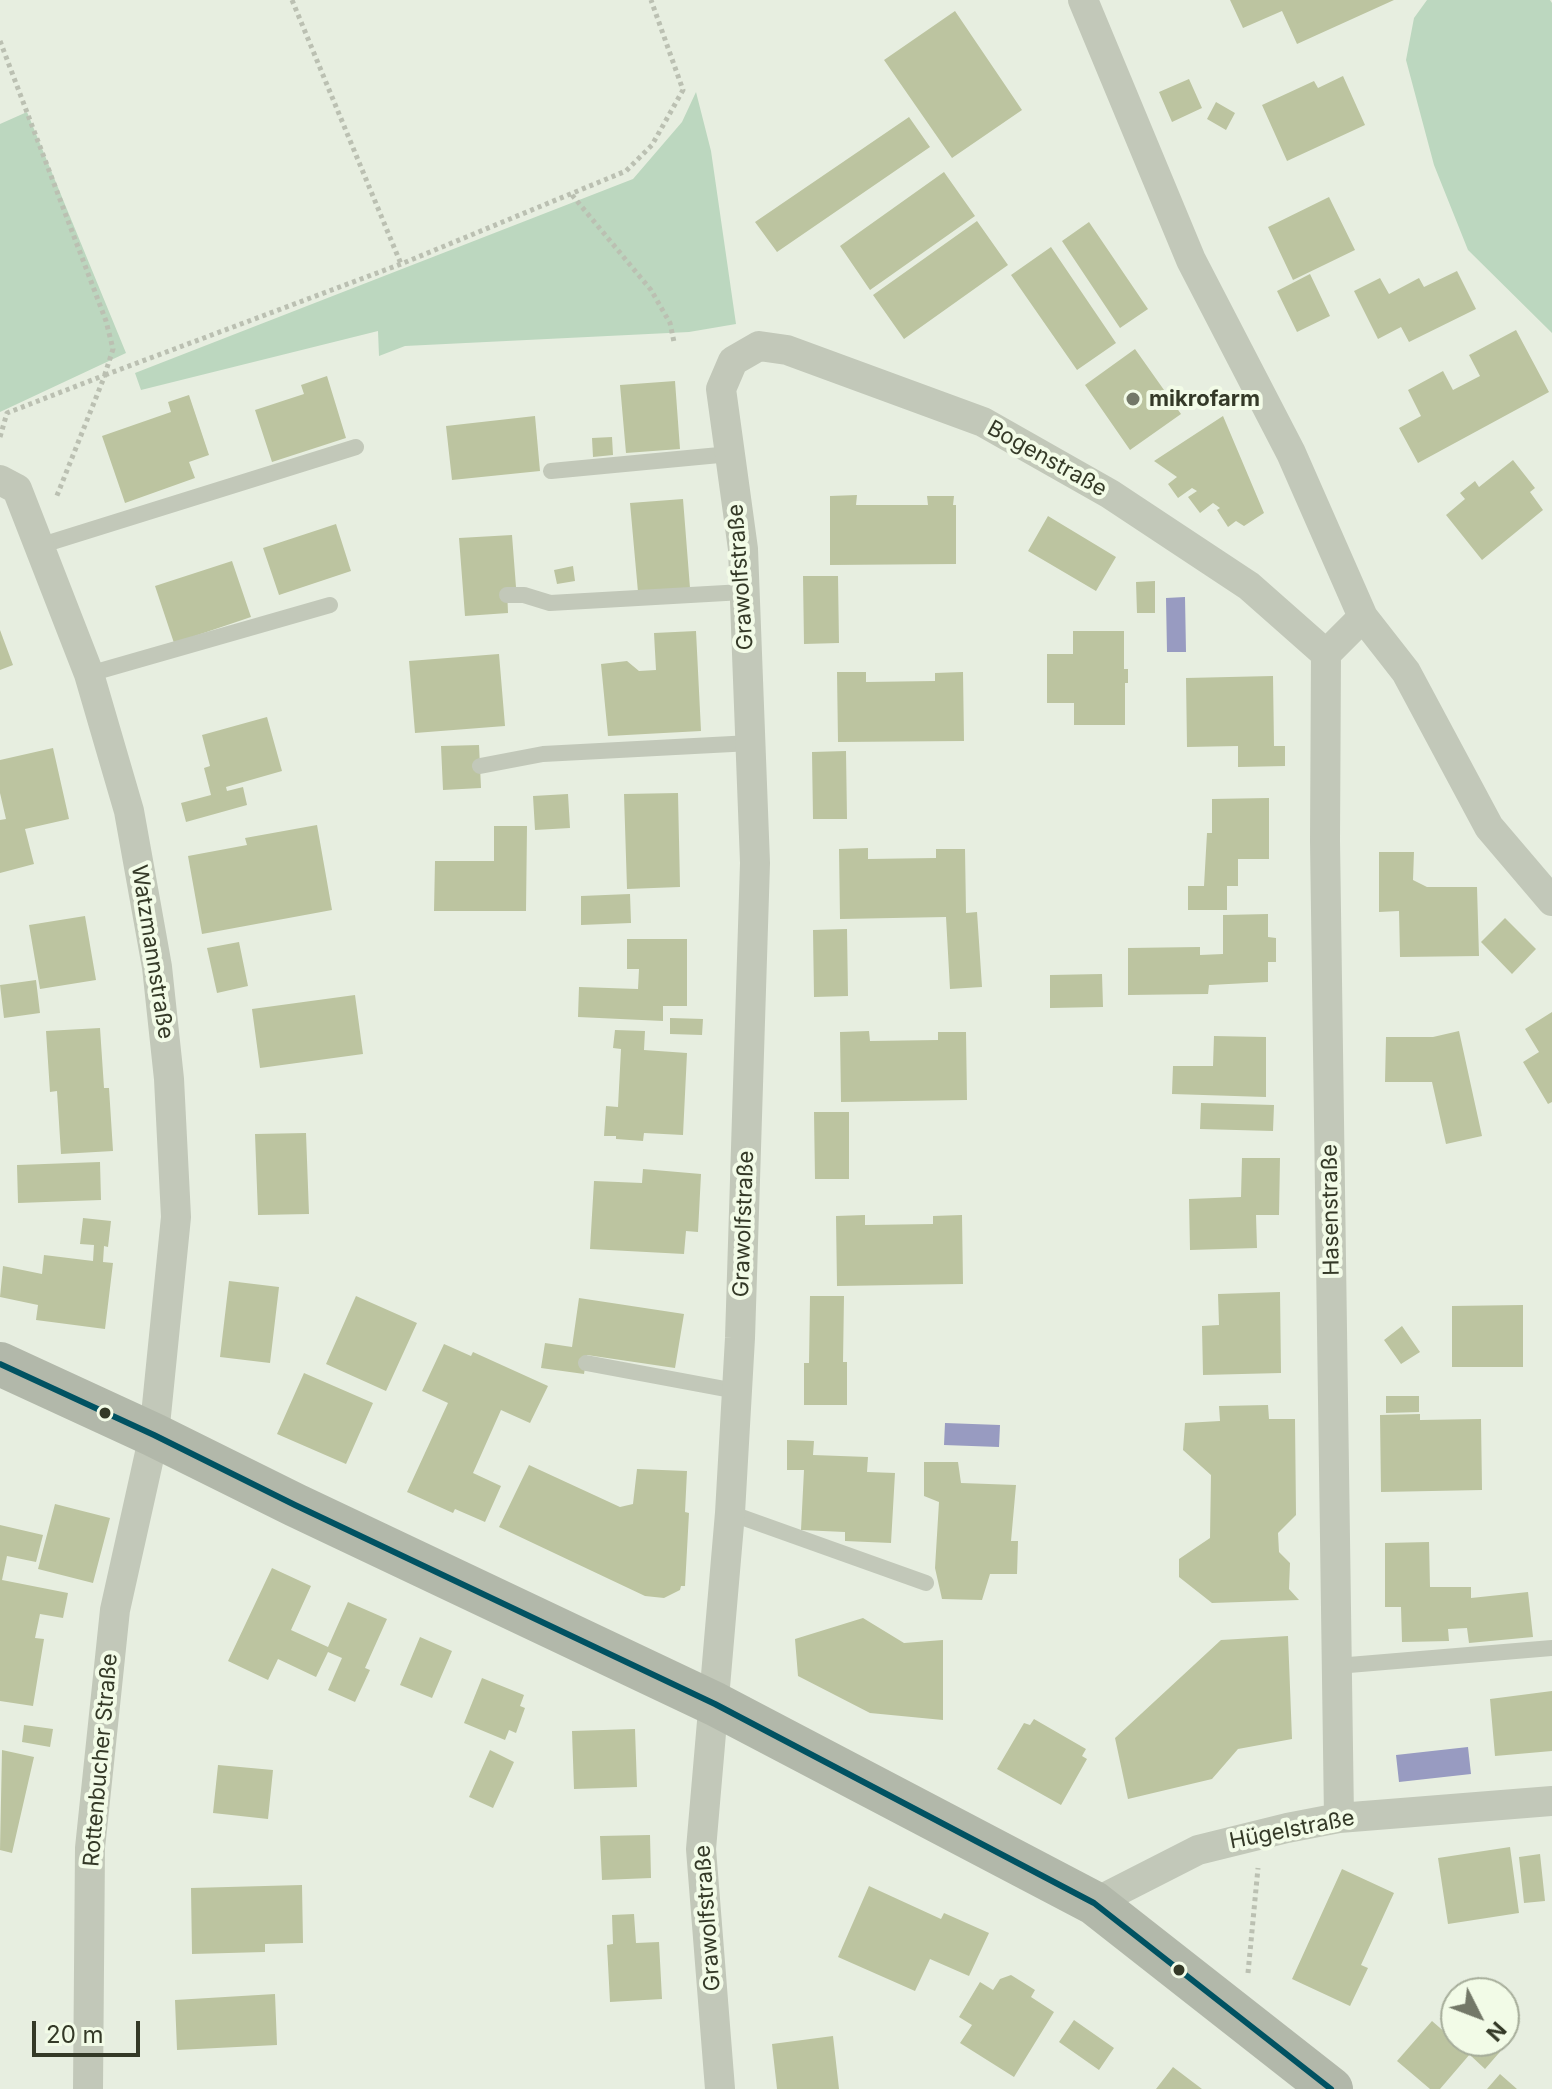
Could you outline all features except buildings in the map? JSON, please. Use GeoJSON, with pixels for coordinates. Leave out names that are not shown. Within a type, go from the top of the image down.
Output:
{"type":"FeatureCollection","features":[{"type":"Feature","properties":{"kind":"street"},"geometry":{"type":"LineString","coordinates":[[1083,0],[1191,260],[1291,453],[1363,617],[1406,672],[1489,827],[1552,901]]}},
{"type":"Feature","properties":{"kind":"street","name":"Bogenstraße"},"geometry":{"type":"LineString","coordinates":[[733,361],[759,346],[787,350],[983,422],[1110,494],[1249,586],[1326,654]]}},
{"type":"Feature","properties":{"kind":"street","name":"Grawolfstraße"},"geometry":{"type":"LineString","coordinates":[[720,2089],[701,1849],[730,1513],[755,863],[743,549],[721,389],[733,361]]}},
{"type":"Feature","properties":{"kind":"street","name":"Watzmannstraße"},"geometry":{"type":"LineString","coordinates":[[8,484],[39,546],[89,674],[129,811],[157,967],[169,1079],[176,1217],[154,1435]]}},
{"type":"Feature","properties":{"kind":"street"},"geometry":{"type":"LineString","coordinates":[[1326,654],[1363,617]]}},
{"type":"Feature","properties":{"kind":"street","name":"Hasenstraße"},"geometry":{"type":"LineString","coordinates":[[1326,654],[1325,841],[1339,1818]]}},
{"type":"Feature","properties":{"kind":"street"},"geometry":{"type":"LineString","coordinates":[[0,1364],[715,1704],[1094,1903],[1331,2089]]}},
{"type":"Feature","properties":{"kind":"street","name":"Rottenbucher Straße"},"geometry":{"type":"LineString","coordinates":[[88,2089],[92,1832],[115,1610],[154,1435]]}},
{"type":"Feature","properties":{"kind":"street","name":"Hügelstraße"},"geometry":{"type":"LineString","coordinates":[[1094,1903],[1198,1850],[1260,1835],[1339,1818],[1552,1801]]}},
{"type":"Feature","properties":{"kind":"lane"},"geometry":{"type":"LineString","coordinates":[[39,546],[356,447]]}},
{"type":"Feature","properties":{"kind":"lane"},"geometry":{"type":"LineString","coordinates":[[551,471],[730,454]]}},
{"type":"Feature","properties":{"kind":"lane"},"geometry":{"type":"LineString","coordinates":[[507,595],[524,595],[550,603],[743,592]]}},
{"type":"Feature","properties":{"kind":"lane"},"geometry":{"type":"LineString","coordinates":[[89,674],[330,605]]}},
{"type":"Feature","properties":{"kind":"lane"},"geometry":{"type":"LineString","coordinates":[[480,766],[543,754],[751,743]]}},
{"type":"Feature","properties":{"kind":"lane"},"geometry":{"type":"LineString","coordinates":[[586,1363],[736,1391]]}},
{"type":"Feature","properties":{"kind":"lane"},"geometry":{"type":"LineString","coordinates":[[730,1513],[926,1583]]}},
{"type":"Feature","properties":{"kind":"lane"},"geometry":{"type":"LineString","coordinates":[[1337,1666],[1552,1648]]}},
{"type":"Feature","properties":{"kind":"path"},"geometry":{"type":"LineString","coordinates":[[292,0],[401,264]]}},
{"type":"Feature","properties":{"kind":"path"},"geometry":{"type":"LineString","coordinates":[[0,437],[7,413],[401,264],[626,171],[652,145],[683,90],[651,0]]}},
{"type":"Feature","properties":{"kind":"path"},"geometry":{"type":"LineString","coordinates":[[0,41],[106,321],[113,349],[57,498]]}},
{"type":"Feature","properties":{"kind":"path"},"geometry":{"type":"LineString","coordinates":[[572,195],[651,290],[670,323],[674,342]]}},
{"type":"Feature","properties":{"kind":"path"},"geometry":{"type":"LineString","coordinates":[[1244,2020],[1260,1835]]}},
{"type":"Feature","properties":{"kind":"green space"},"geometry":{"type":"Polygon","coordinates":[[[1427,0],[1550,0],[1552,3],[1552,333],[1468,250],[1434,165],[1406,60],[1414,18],[1427,0]]]}},
{"type":"Feature","properties":{"kind":"green space"},"geometry":{"type":"Polygon","coordinates":[[[696,92],[711,151],[736,324],[689,332],[405,346],[379,356],[378,331],[141,390],[135,373],[633,179],[682,122],[696,92]]]}},
{"type":"Feature","properties":{"kind":"green space"},"geometry":{"type":"Polygon","coordinates":[[[27,112],[126,353],[0,412],[0,124],[27,112]]]}},
{"type":"Feature","properties":{"kind":"water"},"geometry":{"type":"Polygon","coordinates":[[[1185,597],[1186,652],[1167,652],[1166,598],[1185,597]]]}},
{"type":"Feature","properties":{"kind":"water"},"geometry":{"type":"Polygon","coordinates":[[[945,1423],[1000,1425],[999,1447],[944,1445],[945,1423]]]}},
{"type":"Feature","properties":{"kind":"water"},"geometry":{"type":"Polygon","coordinates":[[[1468,1747],[1471,1774],[1399,1782],[1396,1755],[1468,1747]]]}},
{"type":"Feature","properties":{"kind":"transit line"},"geometry":{"type":"LineString","coordinates":[[0,1364],[715,1704],[1094,1903],[1331,2089]]}},
{"type":"Feature","properties":{"kind":"place","name":"mikrofarm"},"geometry":{"type":"Point","coordinates":[1133,399]}}]}
